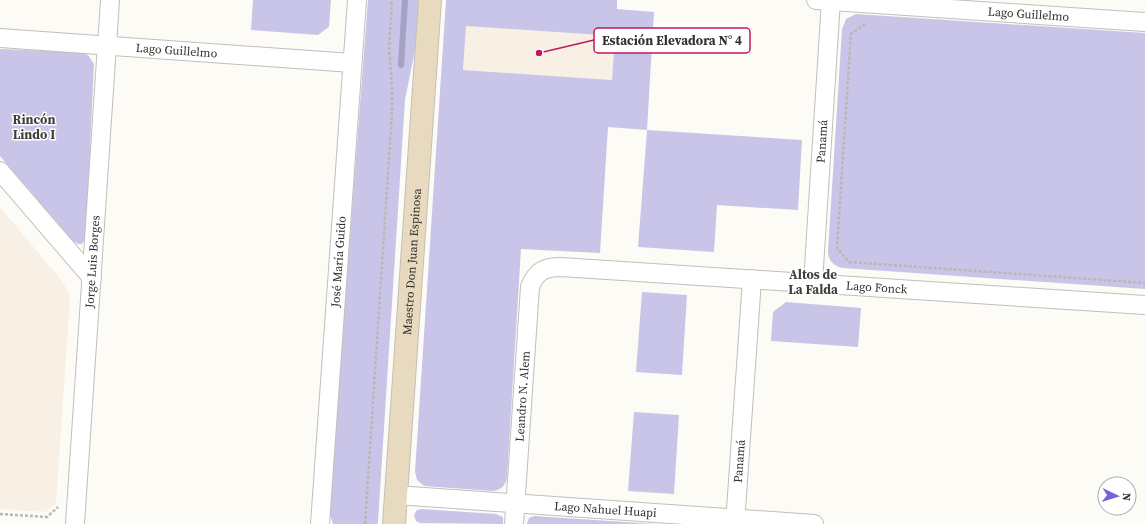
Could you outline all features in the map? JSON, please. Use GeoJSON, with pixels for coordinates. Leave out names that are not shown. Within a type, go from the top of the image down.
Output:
{"type":"FeatureCollection","features":[{"type":"Feature","properties":{"kind":"main road","name":"Maestro Don Juan Espinosa"},"geometry":{"type":"LineString","coordinates":[[394,524],[430,0]]}},
{"type":"Feature","properties":{"kind":"street","name":"Jorge Luis Borges"},"geometry":{"type":"LineString","coordinates":[[75,524],[110,0]]}},
{"type":"Feature","properties":{"kind":"street","name":"José María Guido"},"geometry":{"type":"LineString","coordinates":[[320,524],[357,0]]}},
{"type":"Feature","properties":{"kind":"street","name":"Lago Guillelmo"},"geometry":{"type":"LineString","coordinates":[[826,0],[1023,7],[1145,22]]}},
{"type":"Feature","properties":{"kind":"street","name":"Panamá"},"geometry":{"type":"LineString","coordinates":[[813,283],[826,0]]}},
{"type":"Feature","properties":{"kind":"street","name":"Lago Guillelmo"},"geometry":{"type":"LineString","coordinates":[[0,38],[352,63]]}},
{"type":"Feature","properties":{"kind":"street"},"geometry":{"type":"LineString","coordinates":[[0,171],[92,278]]}},
{"type":"Feature","properties":{"kind":"street","name":"Lago Fonck"},"geometry":{"type":"LineString","coordinates":[[538,272],[545,268],[561,267],[1145,305]]}},
{"type":"Feature","properties":{"kind":"street","name":"Leandro N. Alem"},"geometry":{"type":"LineString","coordinates":[[514,524],[530,295],[533,278],[538,272]]}},
{"type":"Feature","properties":{"kind":"street","name":"Panamá"},"geometry":{"type":"LineString","coordinates":[[736,521],[752,279]]}},
{"type":"Feature","properties":{"kind":"street","name":"Lago Nahuel Huapi"},"geometry":{"type":"LineString","coordinates":[[396,495],[736,521],[814,524]]}},
{"type":"Feature","properties":{"kind":"path"},"geometry":{"type":"LineString","coordinates":[[365,524],[392,112],[392,86],[389,48],[392,0]]}},
{"type":"Feature","properties":{"kind":"path"},"geometry":{"type":"LineString","coordinates":[[872,24],[864,24],[851,34],[837,248],[849,262],[1145,283]]}},
{"type":"Feature","properties":{"kind":"path"},"geometry":{"type":"LineString","coordinates":[[0,514],[47,517],[60,505]]}},
{"type":"Feature","properties":{"kind":"shaded area"},"geometry":{"type":"Polygon","coordinates":[[[253,0],[331,0],[329,27],[318,35],[251,30],[253,0]]]}},
{"type":"Feature","properties":{"kind":"shaded area"},"geometry":{"type":"Polygon","coordinates":[[[368,0],[420,0],[418,35],[405,100],[378,522],[377,524],[333,524],[329,512],[368,0]]]}},
{"type":"Feature","properties":{"kind":"shaded area"},"geometry":{"type":"Polygon","coordinates":[[[446,0],[617,0],[617,9],[654,12],[647,130],[608,127],[600,253],[521,249],[506,483],[500,489],[492,491],[424,486],[417,480],[415,472],[446,0]],[[466,26],[463,70],[612,80],[615,36],[466,26]]]}},
{"type":"Feature","properties":{"kind":"shaded area"},"geometry":{"type":"Polygon","coordinates":[[[856,14],[1145,33],[1145,289],[843,268],[832,262],[829,258],[828,251],[842,29],[846,19],[856,14]]]}},
{"type":"Feature","properties":{"kind":"shaded area"},"geometry":{"type":"Polygon","coordinates":[[[466,26],[615,36],[612,80],[463,70],[466,26]]]}},
{"type":"Feature","properties":{"kind":"shaded area"},"geometry":{"type":"Polygon","coordinates":[[[0,49],[78,52],[88,55],[94,64],[86,237],[82,244],[78,244],[73,241],[0,156],[0,49]]]}},
{"type":"Feature","properties":{"kind":"shaded area"},"geometry":{"type":"Polygon","coordinates":[[[647,130],[802,140],[798,210],[717,205],[714,252],[638,247],[647,130]]]}},
{"type":"Feature","properties":{"kind":"shaded area"},"geometry":{"type":"Polygon","coordinates":[[[0,207],[61,280],[68,291],[70,298],[56,504],[45,512],[0,509],[0,207]]]}},
{"type":"Feature","properties":{"kind":"shaded area"},"geometry":{"type":"Polygon","coordinates":[[[642,292],[687,295],[682,375],[636,372],[642,292]]]}},
{"type":"Feature","properties":{"kind":"shaded area"},"geometry":{"type":"Polygon","coordinates":[[[786,302],[861,308],[858,347],[771,341],[773,312],[786,302]]]}},
{"type":"Feature","properties":{"kind":"shaded area"},"geometry":{"type":"Polygon","coordinates":[[[634,412],[679,415],[674,494],[628,491],[634,412]]]}},
{"type":"Feature","properties":{"kind":"shaded area"},"geometry":{"type":"Polygon","coordinates":[[[421,509],[496,514],[503,517],[503,524],[420,523],[416,521],[414,515],[417,510],[421,509]]]}},
{"type":"Feature","properties":{"kind":"shaded area"},"geometry":{"type":"Polygon","coordinates":[[[534,516],[655,524],[527,524],[529,518],[534,516]]]}},
{"type":"Feature","properties":{"kind":"waterway"},"geometry":{"type":"LineString","coordinates":[[401,65],[405,0]]}},
{"type":"Feature","properties":{"kind":"place","name":"Estación Elevadora N° 4"},"geometry":{"type":"Point","coordinates":[539,53]}},
{"type":"Feature","properties":{"kind":"district","name":"Rincón Lindo I"},"geometry":{"type":"Point","coordinates":[34,126]}},
{"type":"Feature","properties":{"kind":"district","name":"Altos de La Falda"},"geometry":{"type":"Point","coordinates":[813,282]}}]}
